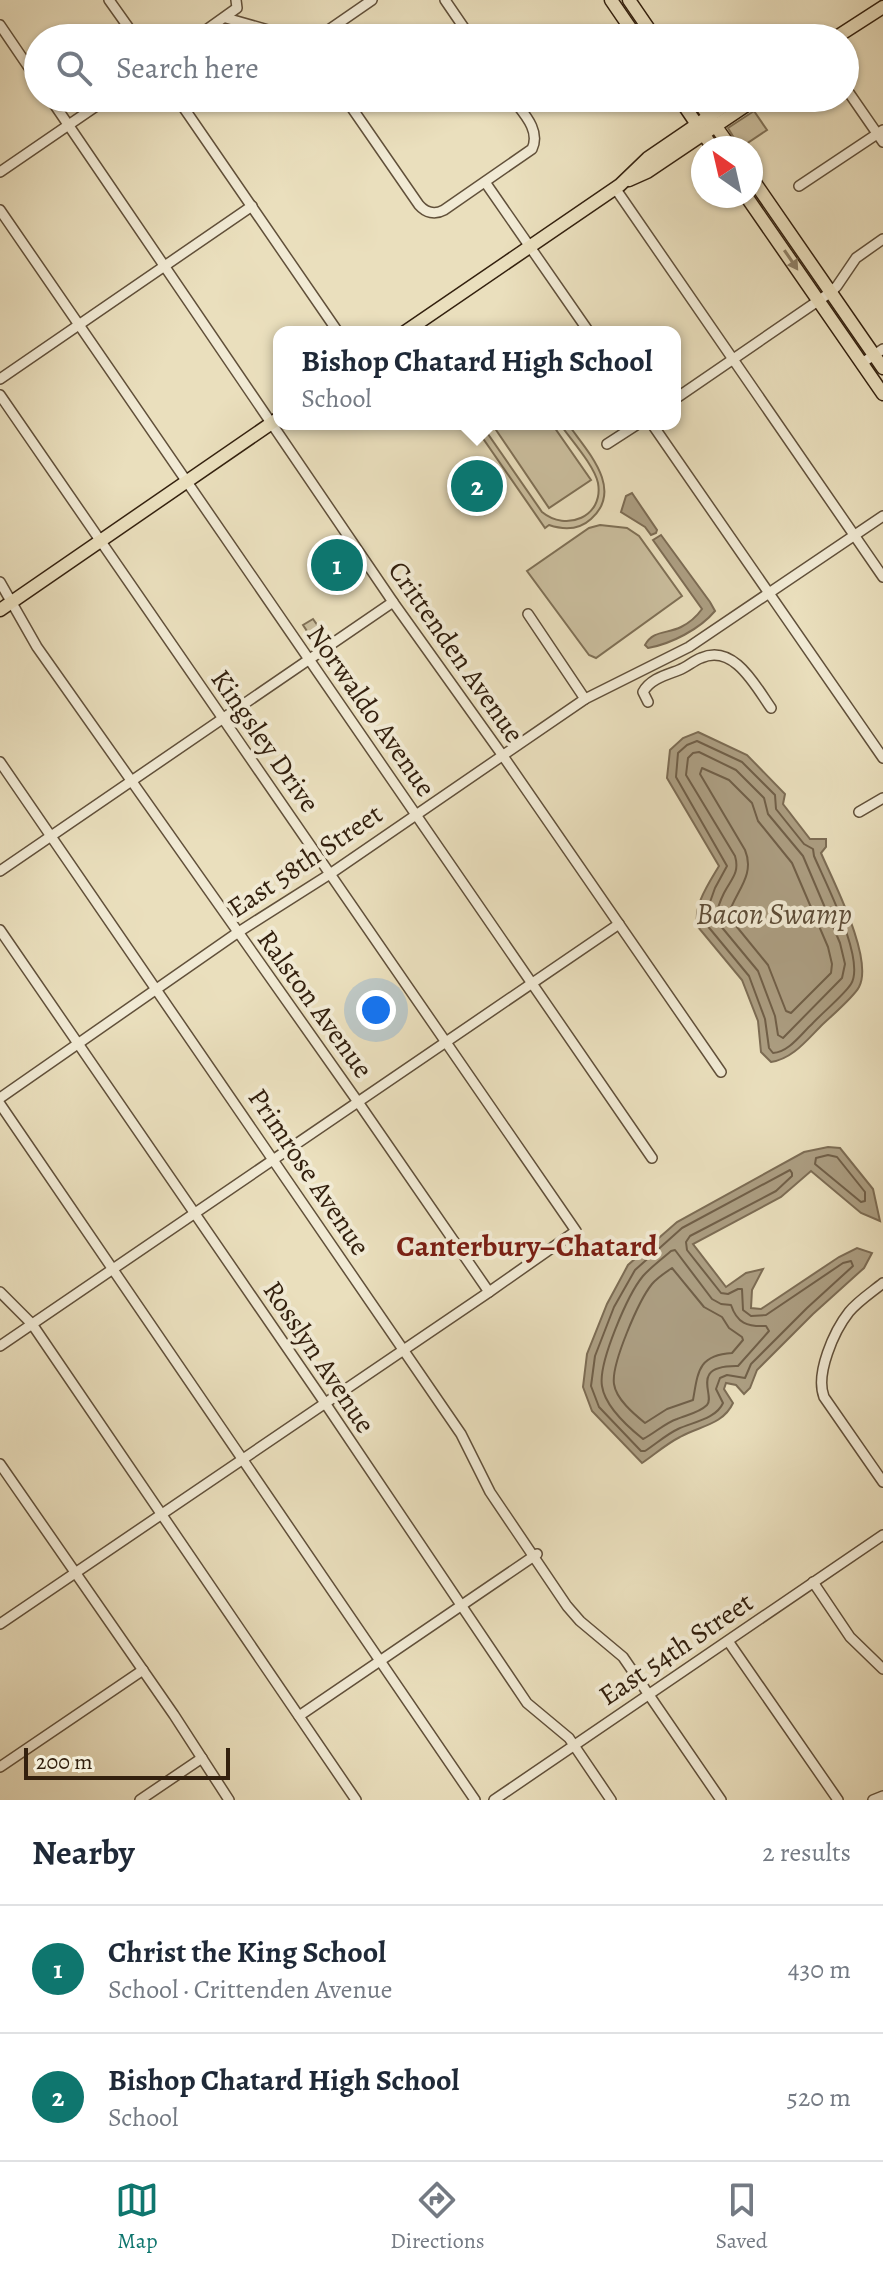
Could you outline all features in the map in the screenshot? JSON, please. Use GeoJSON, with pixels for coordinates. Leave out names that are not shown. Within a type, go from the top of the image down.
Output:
{"type":"FeatureCollection","features":[{"type":"Feature","properties":{"kind":"main road"},"geometry":{"type":"LineString","coordinates":[[611,0],[627,24]]}},
{"type":"Feature","properties":{"kind":"main road"},"geometry":{"type":"LineString","coordinates":[[629,0],[645,24]]}},
{"type":"Feature","properties":{"kind":"main road"},"geometry":{"type":"LineString","coordinates":[[857,24],[883,7]]}},
{"type":"Feature","properties":{"kind":"main road"},"geometry":{"type":"LineString","coordinates":[[688,112],[705,136]]}},
{"type":"Feature","properties":{"kind":"main road"},"geometry":{"type":"LineString","coordinates":[[706,112],[723,136]]}},
{"type":"Feature","properties":{"kind":"main road"},"geometry":{"type":"LineString","coordinates":[[712,121],[721,112]]}},
{"type":"Feature","properties":{"kind":"main road"},"geometry":{"type":"LineString","coordinates":[[414,326],[617,186],[642,162],[730,112]]}},
{"type":"Feature","properties":{"kind":"main road"},"geometry":{"type":"LineString","coordinates":[[763,194],[831,292],[878,352],[883,368]]}},
{"type":"Feature","properties":{"kind":"main road"},"geometry":{"type":"LineString","coordinates":[[754,208],[883,394]]}},
{"type":"Feature","properties":{"kind":"main road"},"geometry":{"type":"LineString","coordinates":[[0,610],[273,422]]}},
{"type":"Feature","properties":{"kind":"street"},"geometry":{"type":"LineString","coordinates":[[109,0],[126,24]]}},
{"type":"Feature","properties":{"kind":"street"},"geometry":{"type":"LineString","coordinates":[[445,0],[461,24]]}},
{"type":"Feature","properties":{"kind":"street"},"geometry":{"type":"LineString","coordinates":[[217,24],[237,8],[237,1]]}},
{"type":"Feature","properties":{"kind":"street"},"geometry":{"type":"LineString","coordinates":[[336,24],[366,2]]}},
{"type":"Feature","properties":{"kind":"street"},"geometry":{"type":"LineString","coordinates":[[226,18],[247,24]]}},
{"type":"Feature","properties":{"kind":"street"},"geometry":{"type":"LineString","coordinates":[[0,25],[24,60]]}},
{"type":"Feature","properties":{"kind":"street"},"geometry":{"type":"LineString","coordinates":[[799,186],[881,135],[859,106]]}},
{"type":"Feature","properties":{"kind":"street","name":"Crittenden Avenue"},"geometry":{"type":"LineString","coordinates":[[60,112],[273,418]]}},
{"type":"Feature","properties":{"kind":"street"},"geometry":{"type":"LineString","coordinates":[[0,172],[88,112]]}},
{"type":"Feature","properties":{"kind":"street"},"geometry":{"type":"LineString","coordinates":[[187,112],[334,326]]}},
{"type":"Feature","properties":{"kind":"street"},"geometry":{"type":"LineString","coordinates":[[355,112],[419,205],[429,212],[440,212],[530,151],[535,142],[533,129],[521,112]]}},
{"type":"Feature","properties":{"kind":"street"},"geometry":{"type":"LineString","coordinates":[[485,182],[585,326]]}},
{"type":"Feature","properties":{"kind":"street"},"geometry":{"type":"LineString","coordinates":[[617,186],[883,577]]}},
{"type":"Feature","properties":{"kind":"street"},"geometry":{"type":"LineString","coordinates":[[0,379],[252,206]]}},
{"type":"Feature","properties":{"kind":"street","name":"Norwaldo Avenue"},"geometry":{"type":"LineString","coordinates":[[0,210],[652,1158]]}},
{"type":"Feature","properties":{"kind":"street"},"geometry":{"type":"LineString","coordinates":[[681,395],[831,292],[856,258],[883,239]]}},
{"type":"Feature","properties":{"kind":"street"},"geometry":{"type":"LineString","coordinates":[[862,363],[878,352]]}},
{"type":"Feature","properties":{"kind":"street","name":"Kingsley Drive"},"geometry":{"type":"LineString","coordinates":[[0,395],[576,1231],[489,1292]]}},
{"type":"Feature","properties":{"kind":"street","name":"Crittenden Avenue"},"geometry":{"type":"LineString","coordinates":[[281,430],[393,602],[721,1072]]}},
{"type":"Feature","properties":{"kind":"street"},"geometry":{"type":"LineString","coordinates":[[607,444],[629,430]]}},
{"type":"Feature","properties":{"kind":"street"},"geometry":{"type":"LineString","coordinates":[[656,430],[883,758]]}},
{"type":"Feature","properties":{"kind":"street","name":"East 58th Street"},"geometry":{"type":"LineString","coordinates":[[0,1101],[237,933],[330,874],[585,699],[689,647],[883,516]]}},
{"type":"Feature","properties":{"kind":"street","name":"Ralston Avenue"},"geometry":{"type":"LineString","coordinates":[[0,582],[37,647],[489,1292]]}},
{"type":"Feature","properties":{"kind":"street"},"geometry":{"type":"LineString","coordinates":[[0,871],[393,602]]}},
{"type":"Feature","properties":{"kind":"street"},"geometry":{"type":"LineString","coordinates":[[528,614],[585,699]]}},
{"type":"Feature","properties":{"kind":"street"},"geometry":{"type":"LineString","coordinates":[[689,647],[696,660]]}},
{"type":"Feature","properties":{"kind":"street"},"geometry":{"type":"LineString","coordinates":[[648,702],[643,692],[647,685],[696,660],[712,656],[735,662],[771,708]]}},
{"type":"Feature","properties":{"kind":"street","name":"Primrose Avenue"},"geometry":{"type":"LineString","coordinates":[[0,762],[461,1434],[490,1492],[573,1614],[621,1655],[721,1800]]}},
{"type":"Feature","properties":{"kind":"street"},"geometry":{"type":"LineString","coordinates":[[859,812],[883,798]]}},
{"type":"Feature","properties":{"kind":"street"},"geometry":{"type":"LineString","coordinates":[[0,1346],[619,924]]}},
{"type":"Feature","properties":{"kind":"street","name":"Rosslyn Avenue"},"geometry":{"type":"LineString","coordinates":[[0,930],[529,1706],[567,1737],[611,1800]]}},
{"type":"Feature","properties":{"kind":"street"},"geometry":{"type":"LineString","coordinates":[[0,1101],[475,1800]]}},
{"type":"Feature","properties":{"kind":"street"},"geometry":{"type":"LineString","coordinates":[[883,1283],[856,1304],[842,1321],[825,1361],[821,1385],[823,1395],[883,1482]]}},
{"type":"Feature","properties":{"kind":"street"},"geometry":{"type":"LineString","coordinates":[[0,1292],[32,1324],[356,1800]]}},
{"type":"Feature","properties":{"kind":"street"},"geometry":{"type":"LineString","coordinates":[[0,1624],[489,1292]]}},
{"type":"Feature","properties":{"kind":"street"},"geometry":{"type":"LineString","coordinates":[[0,1464],[4,1479],[143,1670],[229,1800]]}},
{"type":"Feature","properties":{"kind":"street","name":"East 54th Street"},"geometry":{"type":"LineString","coordinates":[[494,1800],[883,1535]]}},
{"type":"Feature","properties":{"kind":"street"},"geometry":{"type":"LineString","coordinates":[[299,1716],[536,1556]]}},
{"type":"Feature","properties":{"kind":"street"},"geometry":{"type":"LineString","coordinates":[[813,1582],[850,1637],[883,1669]]}},
{"type":"Feature","properties":{"kind":"street"},"geometry":{"type":"LineString","coordinates":[[728,1641],[838,1800]]}},
{"type":"Feature","properties":{"kind":"street"},"geometry":{"type":"LineString","coordinates":[[0,1767],[143,1670]]}},
{"type":"Feature","properties":{"kind":"street"},"geometry":{"type":"LineString","coordinates":[[140,1800],[202,1758]]}},
{"type":"Feature","properties":{"kind":"street"},"geometry":{"type":"LineString","coordinates":[[873,1800],[883,1796]]}},
{"type":"Feature","properties":{"kind":"shaded area"},"geometry":{"type":"Polygon","coordinates":[[[752,112],[767,130],[758,136],[733,136],[728,128],[752,112]]]}},
{"type":"Feature","properties":{"kind":"shaded area"},"geometry":{"type":"Polygon","coordinates":[[[477,430],[485,430],[542,512],[562,521],[581,518],[595,505],[598,495],[598,483],[592,468],[565,430],[572,430],[592,458],[603,483],[601,507],[591,519],[576,527],[549,525],[545,528],[477,430]]]}},
{"type":"Feature","properties":{"kind":"shaded area"},"geometry":{"type":"Polygon","coordinates":[[[496,430],[556,430],[591,480],[549,508],[496,430]]]}},
{"type":"Feature","properties":{"kind":"shaded area"},"geometry":{"type":"Polygon","coordinates":[[[600,525],[627,528],[639,536],[682,596],[596,658],[589,655],[527,571],[589,528],[600,525]]]}},
{"type":"Feature","properties":{"kind":"shaded area"},"geometry":{"type":"Polygon","coordinates":[[[313,619],[325,636],[315,643],[303,625],[313,619]]]}},
{"type":"Feature","properties":{"kind":"water"},"geometry":{"type":"Polygon","coordinates":[[[632,493],[657,530],[656,533],[651,535],[645,527],[621,512],[626,496],[632,493]]]}},
{"type":"Feature","properties":{"kind":"water"},"geometry":{"type":"Polygon","coordinates":[[[661,535],[715,611],[684,635],[648,648],[645,645],[652,637],[684,625],[702,609],[653,540],[661,535]]]}},
{"type":"Feature","properties":{"kind":"water","name":"Bacon Swamp"},"geometry":{"type":"Polygon","coordinates":[[[698,732],[747,755],[785,794],[783,804],[810,839],[826,839],[826,847],[821,853],[850,920],[861,958],[859,987],[852,996],[798,1049],[771,1062],[761,1052],[758,1021],[742,980],[698,927],[699,903],[719,866],[667,778],[670,750],[683,738],[698,732]]]}},
{"type":"Feature","properties":{"kind":"water"},"geometry":{"type":"Polygon","coordinates":[[[840,1148],[873,1189],[880,1221],[861,1213],[811,1171],[781,1197],[693,1244],[726,1287],[746,1273],[763,1269],[752,1290],[751,1308],[761,1309],[857,1248],[872,1253],[864,1268],[757,1370],[750,1388],[744,1394],[736,1385],[726,1383],[724,1389],[733,1403],[723,1416],[687,1433],[642,1463],[592,1411],[583,1387],[587,1354],[607,1304],[628,1265],[677,1222],[804,1152],[840,1148]]]}},
{"type":"Feature","properties":{"kind":"place","name":"Bishop Chatard High School"},"geometry":{"type":"Point","coordinates":[477,486]}},
{"type":"Feature","properties":{"kind":"place","name":"Christ the King School"},"geometry":{"type":"Point","coordinates":[337,565]}},
{"type":"Feature","properties":{"kind":"district","name":"Canterbury–Chatard"},"geometry":{"type":"Point","coordinates":[527,1246]}}]}
